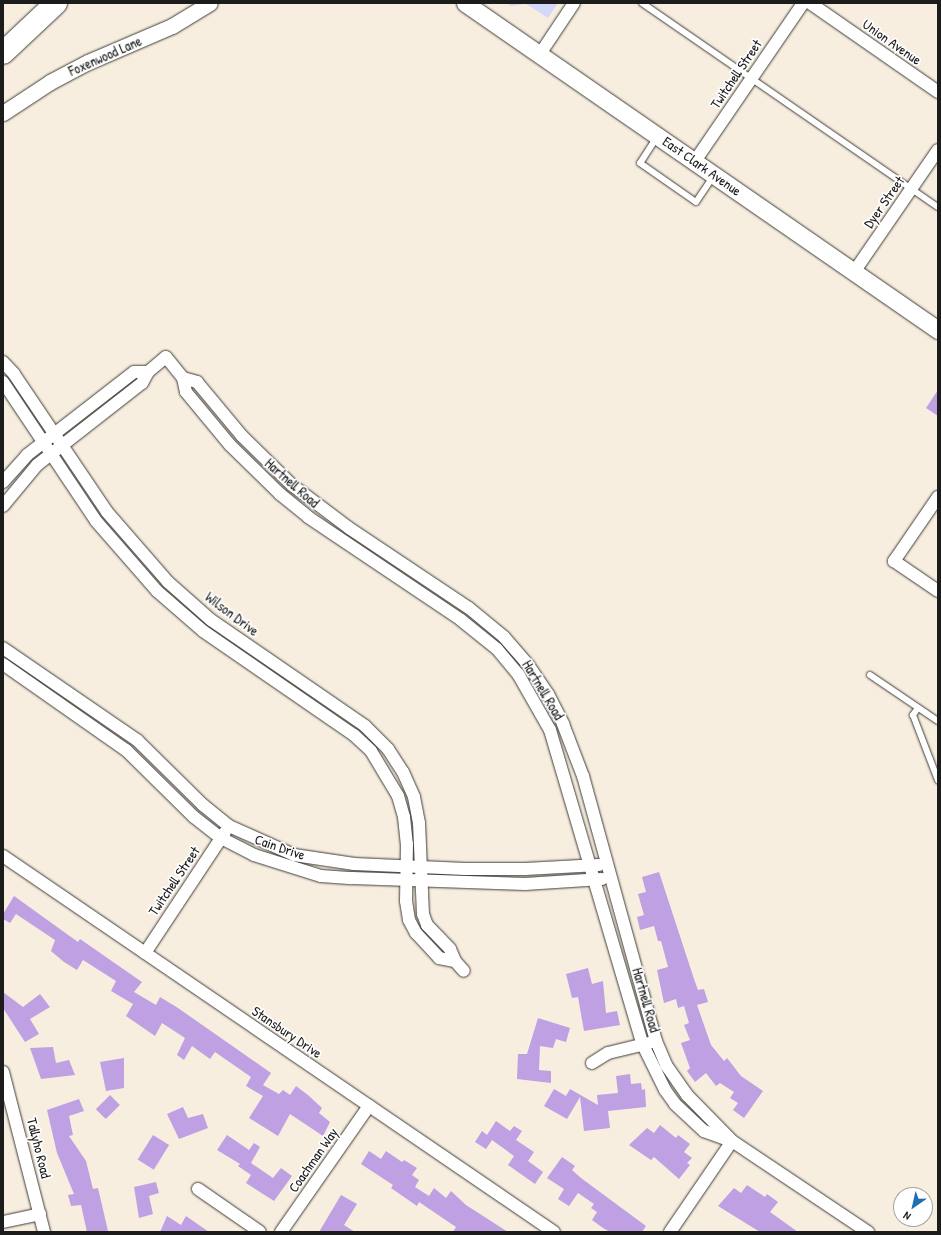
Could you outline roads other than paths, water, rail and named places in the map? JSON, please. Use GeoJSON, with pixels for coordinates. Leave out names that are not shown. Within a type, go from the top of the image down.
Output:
{"type":"FeatureCollection","features":[{"type":"Feature","properties":{"kind":"highway"},"geometry":{"type":"LineString","coordinates":[[3,53],[56,3]]}},
{"type":"Feature","properties":{"kind":"main road","name":"East Clark Avenue"},"geometry":{"type":"LineString","coordinates":[[464,3],[938,330]]}},
{"type":"Feature","properties":{"kind":"street","name":"Foxenwood Lane"},"geometry":{"type":"LineString","coordinates":[[3,113],[50,82],[88,62],[172,26],[210,3]]}},
{"type":"Feature","properties":{"kind":"street"},"geometry":{"type":"LineString","coordinates":[[540,54],[574,3]]}},
{"type":"Feature","properties":{"kind":"street","name":"Twitchell Street"},"geometry":{"type":"LineString","coordinates":[[694,161],[803,3]]}},
{"type":"Feature","properties":{"kind":"street","name":"Union Avenue"},"geometry":{"type":"LineString","coordinates":[[810,3],[938,92]]}},
{"type":"Feature","properties":{"kind":"street","name":"Dyer Street"},"geometry":{"type":"LineString","coordinates":[[854,272],[938,150]]}},
{"type":"Feature","properties":{"kind":"street","name":"Hartnell Road"},"geometry":{"type":"LineString","coordinates":[[3,506],[37,465],[49,454],[142,383],[148,372],[166,357],[183,378],[186,392],[230,446],[286,499],[341,540],[460,620],[497,649],[518,674],[536,703],[550,730],[592,866],[643,1044],[656,1075],[675,1104],[704,1131],[732,1141]]}},
{"type":"Feature","properties":{"kind":"street","name":"Wilson Drive"},"geometry":{"type":"LineString","coordinates":[[3,362],[14,374],[60,445],[107,512],[168,582],[211,620],[359,721],[388,749],[403,772],[414,797],[419,823],[421,903],[428,925],[450,948],[455,962]]}},
{"type":"Feature","properties":{"kind":"street","name":"Hartnell Road"},"geometry":{"type":"LineString","coordinates":[[3,482],[27,455],[134,372],[148,372]]}},
{"type":"Feature","properties":{"kind":"street","name":"Hartnell Road"},"geometry":{"type":"LineString","coordinates":[[183,378],[197,382],[266,460],[304,495],[349,528],[469,608],[504,637],[529,666],[548,694],[563,724],[582,776],[656,1041],[677,1082],[732,1141],[868,1232]]}},
{"type":"Feature","properties":{"kind":"street"},"geometry":{"type":"LineString","coordinates":[[3,382],[49,454],[96,521],[157,591],[203,631],[354,735],[371,751],[398,796],[404,817],[409,920],[416,933],[439,958],[455,962],[464,970]]}},
{"type":"Feature","properties":{"kind":"street"},"geometry":{"type":"LineString","coordinates":[[938,497],[894,561],[938,591]]}},
{"type":"Feature","properties":{"kind":"street"},"geometry":{"type":"LineString","coordinates":[[341,540],[349,528]]}},
{"type":"Feature","properties":{"kind":"street"},"geometry":{"type":"LineString","coordinates":[[460,620],[469,608]]}},
{"type":"Feature","properties":{"kind":"street","name":"Cain Drive"},"geometry":{"type":"LineString","coordinates":[[3,648],[137,740],[203,805],[229,826],[294,855],[354,864],[420,867],[525,869],[592,866],[606,863]]}},
{"type":"Feature","properties":{"kind":"street"},"geometry":{"type":"LineString","coordinates":[[262,672],[269,660]]}},
{"type":"Feature","properties":{"kind":"street","name":"Cain Drive"},"geometry":{"type":"LineString","coordinates":[[3,664],[126,750],[194,817],[221,838],[254,856],[321,876],[421,882],[526,884],[596,880],[610,877]]}},
{"type":"Feature","properties":{"kind":"street"},"geometry":{"type":"LineString","coordinates":[[60,704],[68,692]]}},
{"type":"Feature","properties":{"kind":"street","name":"Twitchell Street"},"geometry":{"type":"LineString","coordinates":[[145,953],[229,826]]}},
{"type":"Feature","properties":{"kind":"street","name":"Stansbury Drive"},"geometry":{"type":"LineString","coordinates":[[3,856],[554,1232]]}},
{"type":"Feature","properties":{"kind":"street"},"geometry":{"type":"LineString","coordinates":[[592,1063],[608,1053],[656,1041]]}},
{"type":"Feature","properties":{"kind":"street","name":"Tallyho Road"},"geometry":{"type":"LineString","coordinates":[[3,1072],[44,1232]]}},
{"type":"Feature","properties":{"kind":"street","name":"Coachman Way"},"geometry":{"type":"LineString","coordinates":[[281,1232],[369,1106]]}},
{"type":"Feature","properties":{"kind":"street"},"geometry":{"type":"LineString","coordinates":[[670,1232],[732,1141]]}},
{"type":"Feature","properties":{"kind":"street"},"geometry":{"type":"LineString","coordinates":[[198,1189],[260,1232]]}},
{"type":"Feature","properties":{"kind":"street"},"geometry":{"type":"LineString","coordinates":[[3,1222],[40,1214]]}},
{"type":"Feature","properties":{"kind":"lane"},"geometry":{"type":"LineString","coordinates":[[642,3],[938,208]]}},
{"type":"Feature","properties":{"kind":"lane"},"geometry":{"type":"LineString","coordinates":[[657,136],[640,163],[696,202],[715,175]]}},
{"type":"Feature","properties":{"kind":"lane"},"geometry":{"type":"LineString","coordinates":[[870,674],[938,721]]}},
{"type":"Feature","properties":{"kind":"lane"},"geometry":{"type":"LineString","coordinates":[[918,708],[913,715],[938,780]]}}]}
